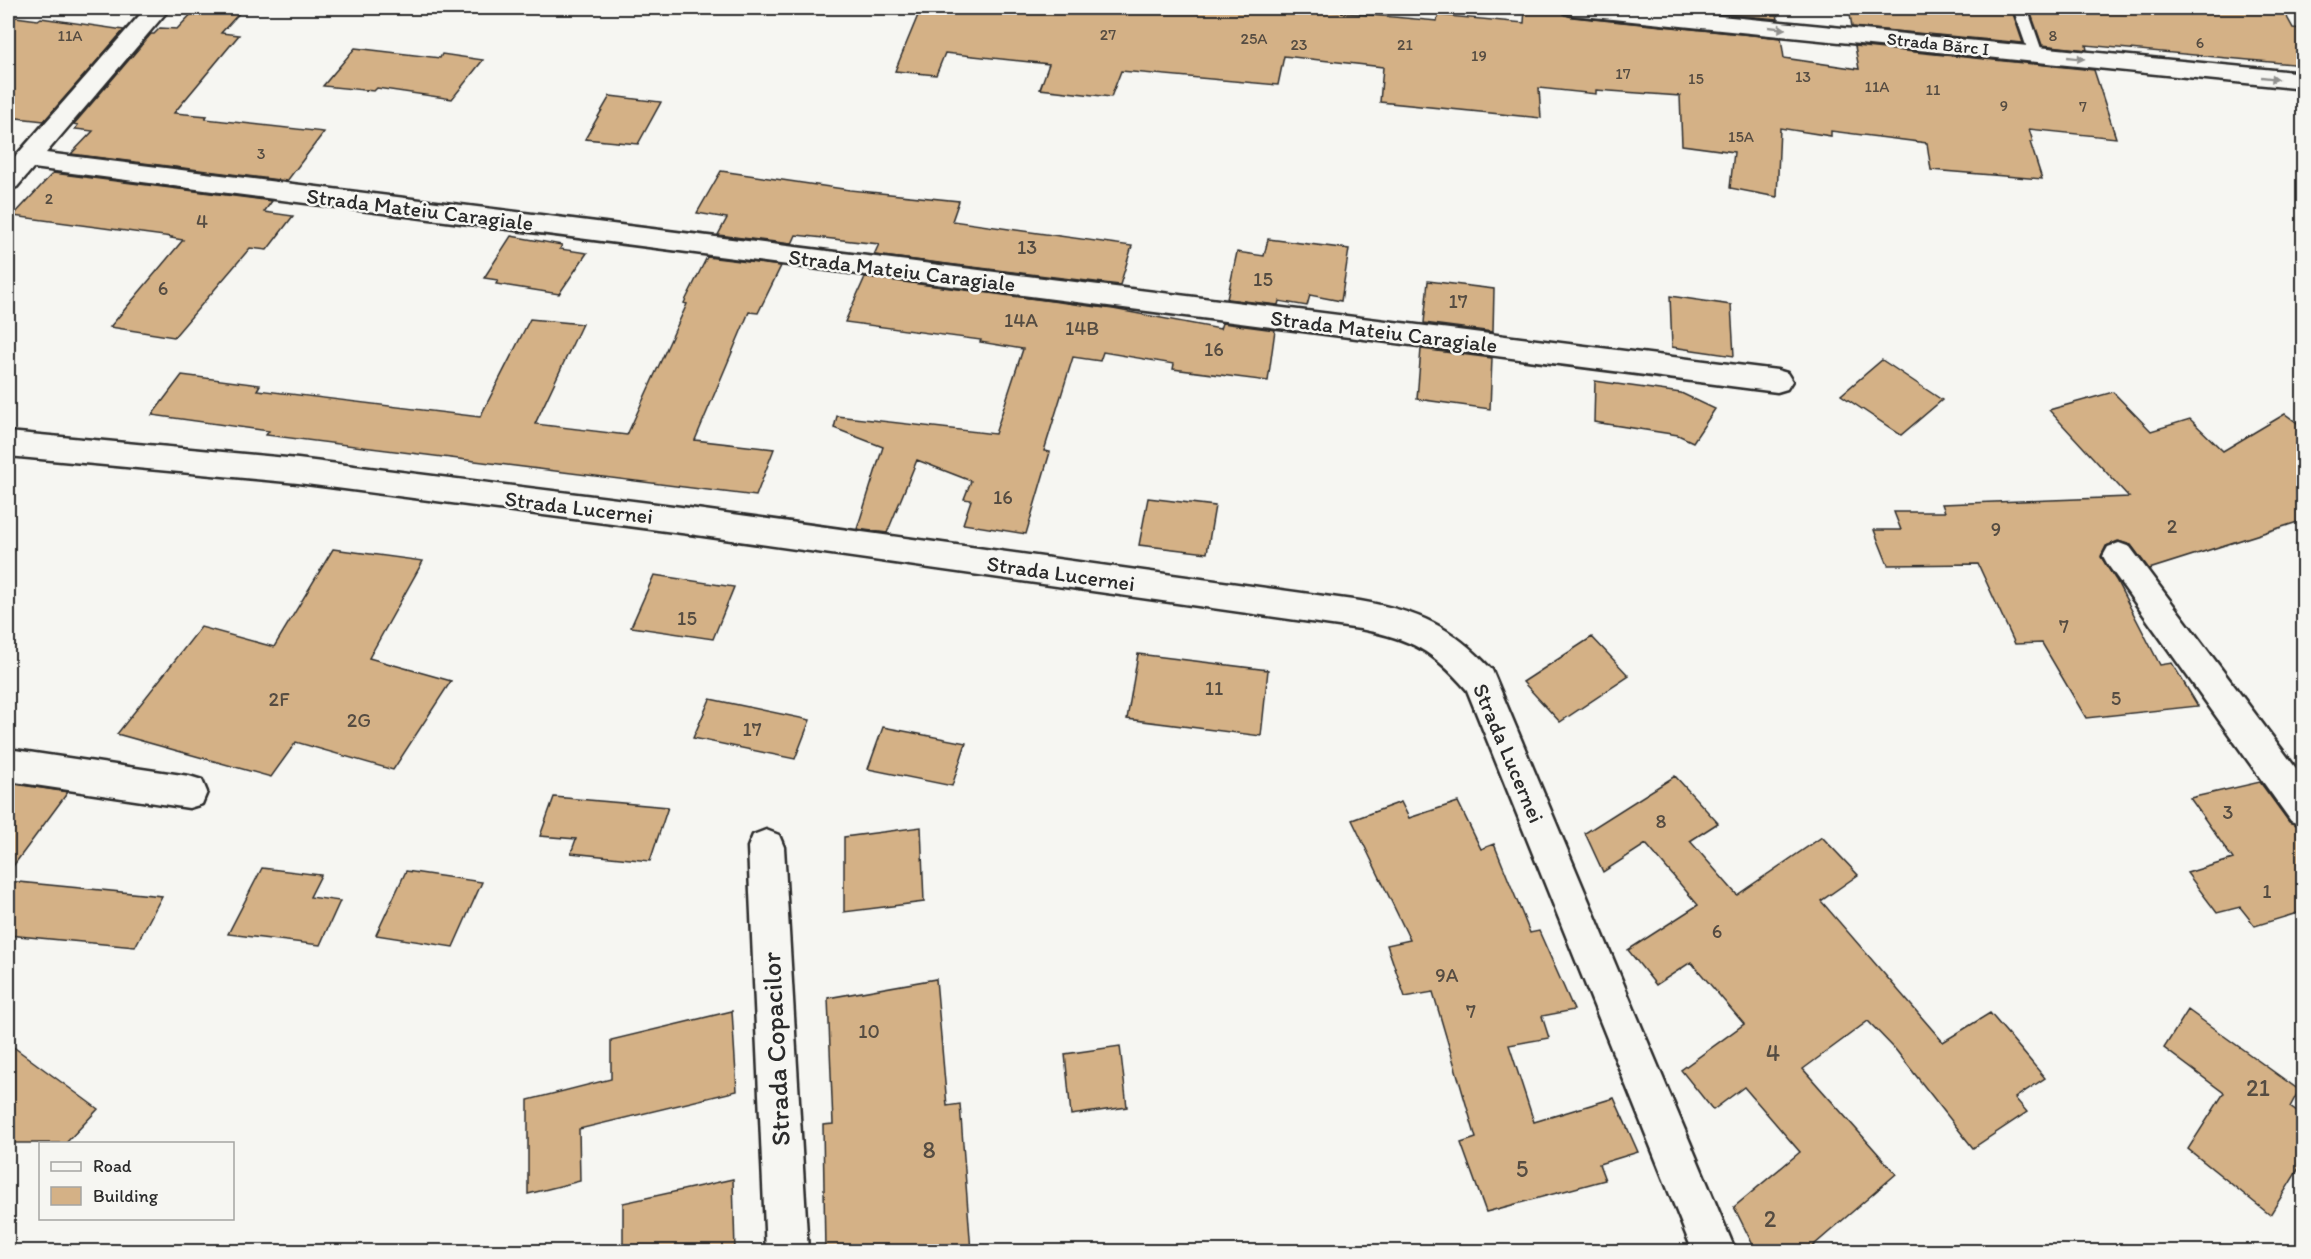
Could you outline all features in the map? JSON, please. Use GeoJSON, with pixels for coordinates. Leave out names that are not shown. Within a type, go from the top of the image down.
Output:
{"type":"FeatureCollection","features":[{"type":"Feature","properties":{"kind":"street"},"geometry":{"type":"LineString","coordinates":[[8,181],[158,8]]}},
{"type":"Feature","properties":{"kind":"street","name":"Strada Bărc I"},"geometry":{"type":"LineString","coordinates":[[1573,8],[2304,81]]}},
{"type":"Feature","properties":{"kind":"street","name":"Strada Mateiu Caragiale"},"geometry":{"type":"LineString","coordinates":[[27,159],[1777,381]]}},
{"type":"Feature","properties":{"kind":"street","name":"Strada Lucernei"},"geometry":{"type":"LineString","coordinates":[[8,444],[298,471],[689,521],[1360,615],[1399,621],[1430,634],[1457,654],[1480,681],[1715,1251]]}},
{"type":"Feature","properties":{"kind":"street"},"geometry":{"type":"LineString","coordinates":[[2119,556],[2304,809]]}},
{"type":"Feature","properties":{"kind":"street"},"geometry":{"type":"LineString","coordinates":[[8,765],[189,792]]}},
{"type":"Feature","properties":{"kind":"street","name":"Strada Copacilor"},"geometry":{"type":"LineString","coordinates":[[766,847],[787,1251]]}},
{"type":"Feature","properties":{"kind":"lane"},"geometry":{"type":"LineString","coordinates":[[2020,8],[2036,54]]}},
{"type":"Feature","properties":{"kind":"building"},"geometry":{"type":"Polygon","coordinates":[[[197,8],[244,8],[221,33],[239,35],[174,113],[207,116],[205,119],[324,132],[287,181],[71,154],[93,131],[75,129],[78,125],[74,124],[151,34],[160,28],[177,29],[197,8]]]}},
{"type":"Feature","properties":{"kind":"building"},"geometry":{"type":"Polygon","coordinates":[[[921,8],[1294,8],[1437,21],[1438,15],[1524,23],[1525,8],[1559,8],[1563,14],[1572,17],[1781,38],[1784,58],[1859,69],[1855,46],[2094,70],[2116,138],[2029,129],[2033,142],[2030,142],[2042,179],[1931,170],[1927,143],[1831,131],[1831,136],[1780,128],[1777,197],[1730,188],[1734,152],[1682,145],[1680,96],[1596,90],[1596,94],[1539,88],[1541,118],[1380,102],[1383,67],[1284,56],[1278,85],[1121,71],[1111,97],[1040,89],[1049,64],[945,53],[936,75],[895,71],[921,8]]]}},
{"type":"Feature","properties":{"kind":"building"},"geometry":{"type":"Polygon","coordinates":[[[1656,8],[1776,8],[1778,19],[1656,8]]]}},
{"type":"Feature","properties":{"kind":"building"},"geometry":{"type":"Polygon","coordinates":[[[1849,8],[2011,8],[2023,43],[1852,27],[1849,8]]]}},
{"type":"Feature","properties":{"kind":"building"},"geometry":{"type":"Polygon","coordinates":[[[2029,8],[2282,8],[2293,28],[2304,29],[2304,65],[2086,45],[2087,50],[2042,45],[2029,8]]]}},
{"type":"Feature","properties":{"kind":"building"},"geometry":{"type":"Polygon","coordinates":[[[8,16],[38,20],[41,18],[124,30],[44,121],[8,117],[8,16]]]}},
{"type":"Feature","properties":{"kind":"building"},"geometry":{"type":"Polygon","coordinates":[[[355,48],[440,58],[442,54],[483,60],[452,99],[377,88],[374,91],[323,86],[355,48]]]}},
{"type":"Feature","properties":{"kind":"building"},"geometry":{"type":"Polygon","coordinates":[[[610,96],[661,102],[638,144],[585,139],[610,96]]]}},
{"type":"Feature","properties":{"kind":"building"},"geometry":{"type":"Polygon","coordinates":[[[721,171],[850,190],[959,201],[952,221],[1132,246],[1120,285],[874,255],[879,244],[796,235],[792,244],[718,235],[727,218],[697,213],[721,171]]]}},
{"type":"Feature","properties":{"kind":"building"},"geometry":{"type":"Polygon","coordinates":[[[53,173],[272,201],[264,212],[293,216],[267,250],[250,248],[174,337],[110,327],[183,240],[13,216],[53,173]]]}},
{"type":"Feature","properties":{"kind":"building"},"geometry":{"type":"Polygon","coordinates":[[[511,236],[562,245],[560,249],[587,253],[559,294],[496,284],[498,280],[484,278],[511,236]]]}},
{"type":"Feature","properties":{"kind":"building"},"geometry":{"type":"Polygon","coordinates":[[[1268,239],[1349,249],[1341,301],[1310,295],[1307,306],[1279,301],[1278,305],[1227,299],[1237,252],[1264,256],[1268,239]]]}},
{"type":"Feature","properties":{"kind":"building"},"geometry":{"type":"Polygon","coordinates":[[[707,257],[781,266],[758,313],[749,312],[695,440],[774,449],[756,496],[266,435],[269,431],[152,415],[182,375],[260,385],[257,390],[480,417],[530,319],[582,324],[535,424],[627,435],[687,304],[684,303],[707,257]]]}},
{"type":"Feature","properties":{"kind":"building"},"geometry":{"type":"Polygon","coordinates":[[[865,277],[1113,309],[1220,329],[1222,323],[1275,330],[1268,381],[1173,369],[1174,364],[1103,352],[1100,361],[1073,357],[1044,451],[1050,452],[1026,534],[963,524],[971,500],[964,499],[971,481],[917,460],[887,533],[857,529],[883,447],[834,428],[837,416],[995,434],[1023,349],[980,342],[981,340],[845,322],[865,277]]]}},
{"type":"Feature","properties":{"kind":"building"},"geometry":{"type":"Polygon","coordinates":[[[1428,281],[1494,289],[1493,332],[1424,323],[1428,281]]]}},
{"type":"Feature","properties":{"kind":"building"},"geometry":{"type":"Polygon","coordinates":[[[1670,296],[1731,305],[1734,356],[1672,347],[1670,296]]]}},
{"type":"Feature","properties":{"kind":"building"},"geometry":{"type":"Polygon","coordinates":[[[1421,349],[1492,358],[1490,409],[1417,399],[1421,349]]]}},
{"type":"Feature","properties":{"kind":"building"},"geometry":{"type":"Polygon","coordinates":[[[1882,360],[1942,400],[1901,435],[1841,395],[1882,360]]]}},
{"type":"Feature","properties":{"kind":"building"},"geometry":{"type":"Polygon","coordinates":[[[1595,381],[1681,393],[1715,409],[1693,442],[1678,435],[1594,422],[1595,381]]]}},
{"type":"Feature","properties":{"kind":"building"},"geometry":{"type":"Polygon","coordinates":[[[2113,392],[2151,431],[2190,419],[2223,451],[2285,414],[2304,428],[2304,520],[2149,569],[2131,545],[2118,541],[2106,546],[2101,557],[2116,580],[2160,665],[2172,663],[2198,706],[2086,718],[2042,643],[2015,644],[1978,564],[1888,565],[1874,530],[1901,530],[1894,512],[1945,512],[1942,504],[2129,497],[2049,410],[2113,392]]]}},
{"type":"Feature","properties":{"kind":"building"},"geometry":{"type":"Polygon","coordinates":[[[1148,498],[1215,506],[1207,553],[1139,545],[1148,498]]]}},
{"type":"Feature","properties":{"kind":"building"},"geometry":{"type":"Polygon","coordinates":[[[333,549],[423,561],[369,658],[451,681],[393,770],[296,742],[271,777],[117,734],[201,627],[274,647],[333,549]]]}},
{"type":"Feature","properties":{"kind":"building"},"geometry":{"type":"Polygon","coordinates":[[[654,575],[734,587],[713,639],[631,627],[654,575]]]}},
{"type":"Feature","properties":{"kind":"building"},"geometry":{"type":"Polygon","coordinates":[[[1592,637],[1629,676],[1560,722],[1523,682],[1592,637]]]}},
{"type":"Feature","properties":{"kind":"building"},"geometry":{"type":"Polygon","coordinates":[[[1138,654],[1268,670],[1261,736],[1127,719],[1138,654]]]}},
{"type":"Feature","properties":{"kind":"building"},"geometry":{"type":"Polygon","coordinates":[[[710,699],[810,720],[795,759],[693,738],[710,699]]]}},
{"type":"Feature","properties":{"kind":"building"},"geometry":{"type":"Polygon","coordinates":[[[883,727],[966,743],[952,786],[868,769],[883,727]]]}},
{"type":"Feature","properties":{"kind":"building"},"geometry":{"type":"Polygon","coordinates":[[[1675,776],[1718,823],[1690,841],[1737,895],[1822,837],[1858,875],[1821,901],[1943,1042],[1990,1013],[2045,1078],[2015,1098],[2027,1112],[1973,1148],[1895,1049],[1868,1021],[1803,1069],[1896,1174],[1807,1251],[1756,1251],[1734,1207],[1800,1152],[1744,1087],[1713,1110],[1681,1070],[1744,1024],[1691,962],[1656,985],[1628,950],[1698,905],[1646,844],[1603,872],[1585,833],[1675,776]]]}},
{"type":"Feature","properties":{"kind":"building"},"geometry":{"type":"Polygon","coordinates":[[[2260,782],[2289,822],[2304,828],[2304,911],[2255,926],[2240,907],[2217,913],[2187,873],[2233,859],[2190,798],[2260,782]]]}},
{"type":"Feature","properties":{"kind":"building"},"geometry":{"type":"Polygon","coordinates":[[[8,783],[68,792],[8,873],[8,783]]]}},
{"type":"Feature","properties":{"kind":"building"},"geometry":{"type":"Polygon","coordinates":[[[554,797],[668,807],[650,861],[571,853],[576,839],[540,836],[554,797]]]}},
{"type":"Feature","properties":{"kind":"building"},"geometry":{"type":"Polygon","coordinates":[[[1401,802],[1409,818],[1458,802],[1481,849],[1494,844],[1530,933],[1539,931],[1574,1010],[1542,1016],[1549,1038],[1509,1045],[1534,1122],[1614,1098],[1638,1152],[1599,1164],[1605,1180],[1486,1212],[1461,1143],[1476,1138],[1433,992],[1405,997],[1387,945],[1410,940],[1352,820],[1401,802]]]}},
{"type":"Feature","properties":{"kind":"building"},"geometry":{"type":"Polygon","coordinates":[[[921,827],[924,902],[844,912],[844,837],[921,827]]]}},
{"type":"Feature","properties":{"kind":"building"},"geometry":{"type":"Polygon","coordinates":[[[262,868],[321,875],[310,897],[340,901],[320,945],[228,934],[262,868]]]}},
{"type":"Feature","properties":{"kind":"building"},"geometry":{"type":"Polygon","coordinates":[[[406,871],[482,882],[453,947],[376,935],[406,871]]]}},
{"type":"Feature","properties":{"kind":"building"},"geometry":{"type":"Polygon","coordinates":[[[8,881],[162,896],[135,947],[8,935],[8,881]]]}},
{"type":"Feature","properties":{"kind":"building"},"geometry":{"type":"Polygon","coordinates":[[[936,979],[947,1106],[960,1104],[971,1251],[825,1251],[823,1125],[833,1124],[828,998],[936,979]]]}},
{"type":"Feature","properties":{"kind":"building"},"geometry":{"type":"Polygon","coordinates":[[[2188,1010],[2299,1090],[2290,1107],[2304,1117],[2304,1160],[2270,1215],[2188,1149],[2224,1093],[2164,1048],[2188,1010]]]}},
{"type":"Feature","properties":{"kind":"building"},"geometry":{"type":"Polygon","coordinates":[[[732,1011],[737,1091],[579,1129],[580,1181],[528,1194],[528,1100],[611,1079],[611,1040],[732,1011]]]}},
{"type":"Feature","properties":{"kind":"building"},"geometry":{"type":"Polygon","coordinates":[[[8,1043],[98,1109],[67,1142],[8,1143],[8,1043]]]}},
{"type":"Feature","properties":{"kind":"building"},"geometry":{"type":"Polygon","coordinates":[[[1120,1046],[1127,1107],[1071,1115],[1065,1054],[1120,1046]]]}},
{"type":"Feature","properties":{"kind":"building"},"geometry":{"type":"Polygon","coordinates":[[[733,1179],[735,1251],[623,1251],[623,1203],[733,1179]]]}}]}
